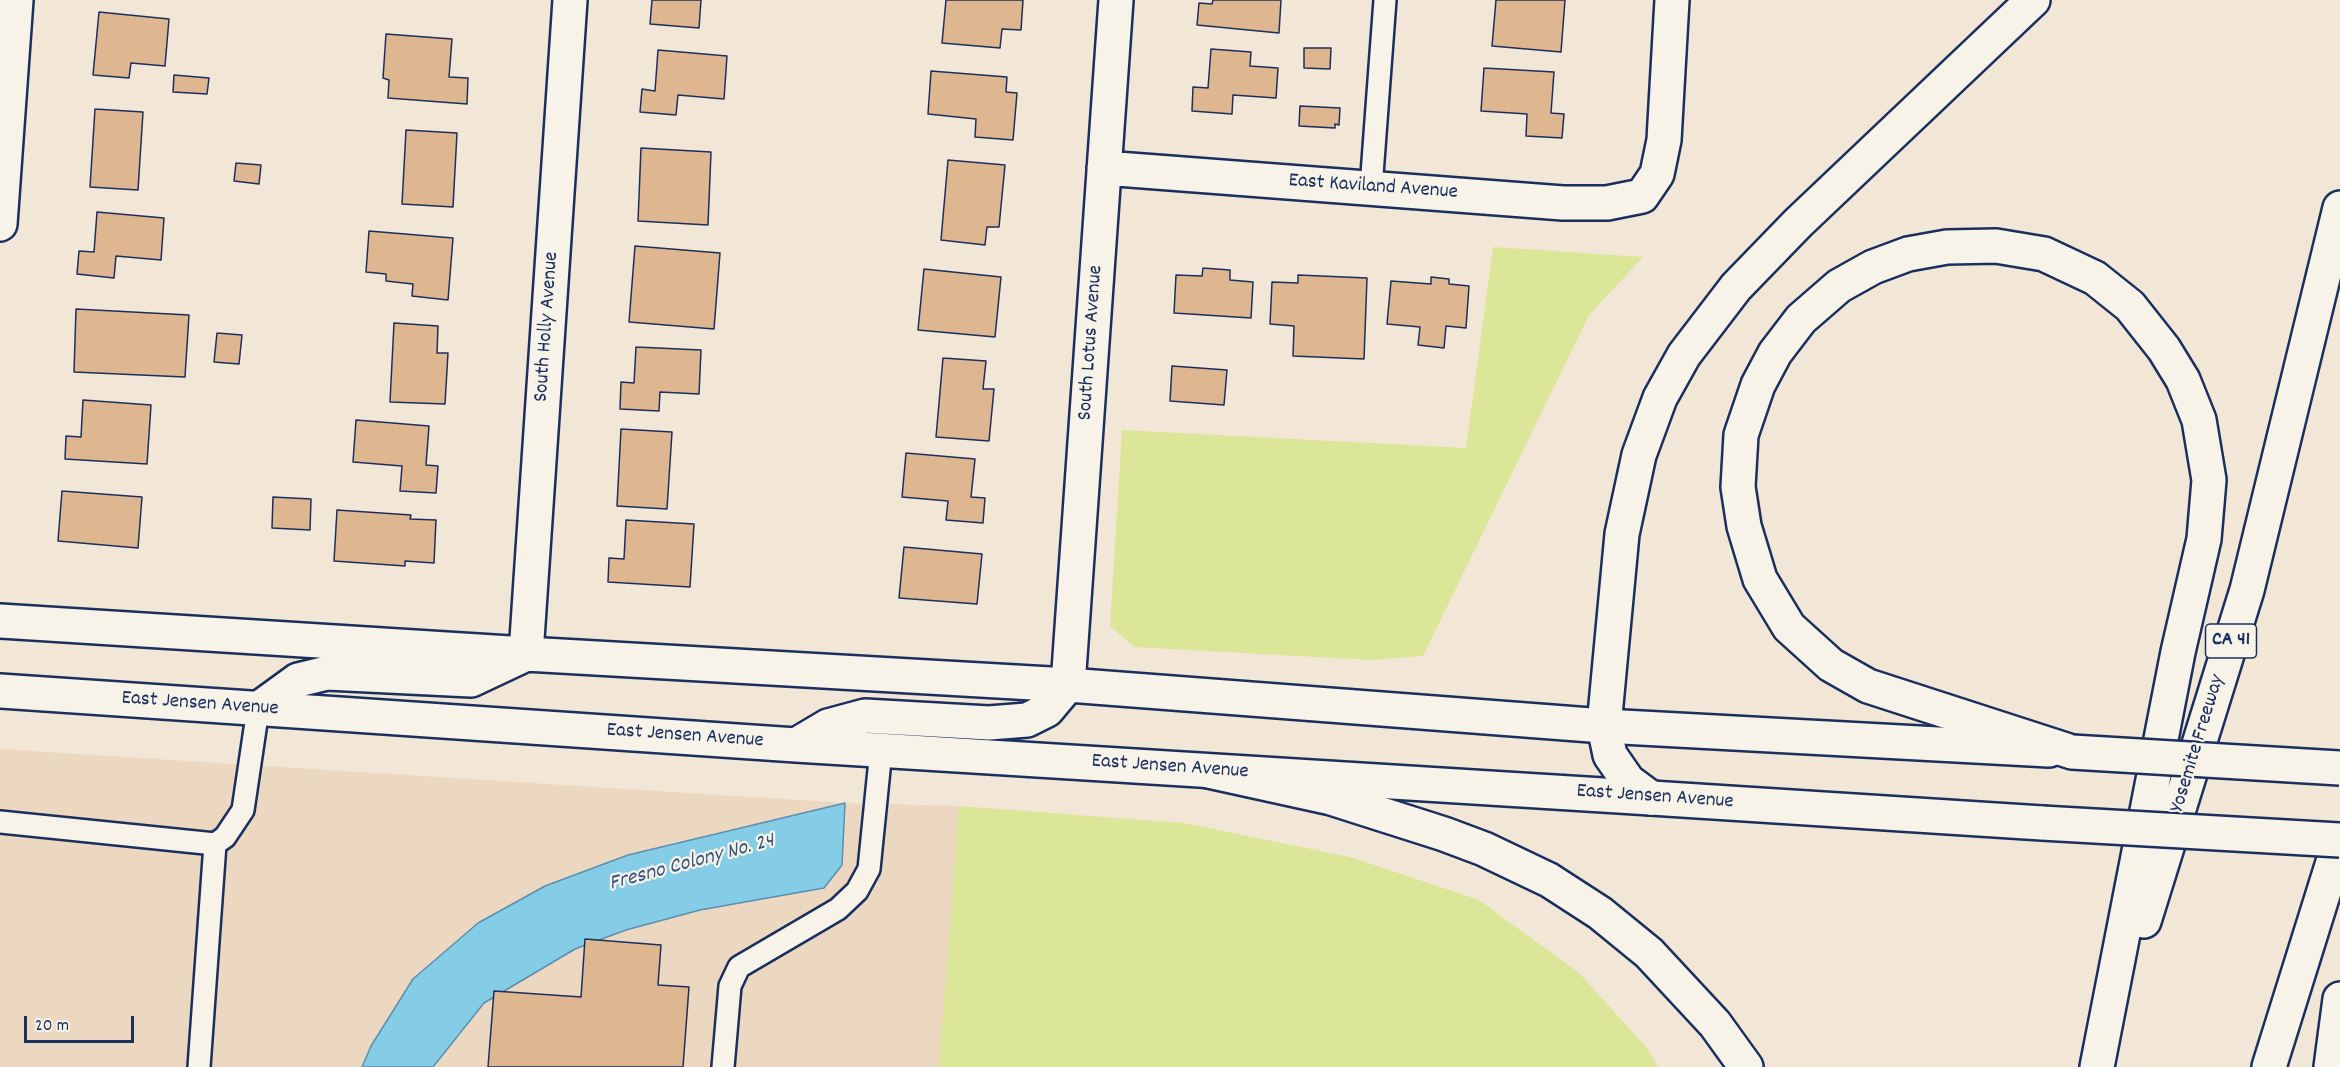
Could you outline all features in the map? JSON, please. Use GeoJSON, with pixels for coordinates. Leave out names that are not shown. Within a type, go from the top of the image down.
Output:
{"type":"FeatureCollection","features":[{"type":"Feature","properties":{"kind":"main road"},"geometry":{"type":"LineString","coordinates":[[0,224],[5,92],[16,0]]}},
{"type":"Feature","properties":{"kind":"main road","name":"South Holly Avenue"},"geometry":{"type":"LineString","coordinates":[[526,654],[570,0]]}},
{"type":"Feature","properties":{"kind":"main road","name":"South Lotus Avenue"},"geometry":{"type":"LineString","coordinates":[[1068,685],[1116,0]]}},
{"type":"Feature","properties":{"kind":"main road","name":"East Kaviland Avenue"},"geometry":{"type":"LineString","coordinates":[[1104,168],[1563,203],[1607,203],[1642,196],[1657,174],[1664,140],[1672,0]]}},
{"type":"Feature","properties":{"kind":"main road"},"geometry":{"type":"LineString","coordinates":[[1651,798],[1628,781],[1610,755],[1604,726],[1622,534],[1639,455],[1660,398],[1684,355],[1736,287],[1798,223],[2033,0]]}},
{"type":"Feature","properties":{"kind":"main road","name":"Yosemite Freeway"},"geometry":{"type":"LineString","coordinates":[[2098,1067],[2247,590],[2340,208]]}},
{"type":"Feature","properties":{"kind":"main road"},"geometry":{"type":"LineString","coordinates":[[2072,752],[1868,686],[1832,665],[1789,627],[1760,579],[1744,526],[1738,487],[1741,435],[1758,385],[1775,352],[1801,319],[1839,285],[1874,267],[1908,254],[1947,247],[1996,246],[2044,254],[2095,278],[2130,306],[2164,349],[2183,380],[2199,420],[2208,480],[2204,539],[2178,652],[2098,1067]]}},
{"type":"Feature","properties":{"kind":"main road"},"geometry":{"type":"LineString","coordinates":[[0,621],[1068,685],[1604,726],[2340,768]]}},
{"type":"Feature","properties":{"kind":"main road"},"geometry":{"type":"LineString","coordinates":[[258,710],[298,680],[327,672],[471,680],[526,654]]}},
{"type":"Feature","properties":{"kind":"main road"},"geometry":{"type":"LineString","coordinates":[[796,745],[828,726],[865,716],[989,723],[1027,720],[1047,710],[1068,685]]}},
{"type":"Feature","properties":{"kind":"main road","name":"East Jensen Avenue"},"geometry":{"type":"LineString","coordinates":[[0,692],[796,745],[2340,840]]}},
{"type":"Feature","properties":{"kind":"main road"},"geometry":{"type":"LineString","coordinates":[[1208,771],[1331,798],[1444,834],[1484,849],[1549,880],[1600,913],[1649,953],[1715,1024],[1746,1067]]}},
{"type":"Feature","properties":{"kind":"main road"},"geometry":{"type":"LineString","coordinates":[[2269,1067],[2340,840]]}},
{"type":"Feature","properties":{"kind":"main road"},"geometry":{"type":"LineString","coordinates":[[2331,1067],[2340,999]]}},
{"type":"Feature","properties":{"kind":"lane"},"geometry":{"type":"LineString","coordinates":[[1371,188],[1384,0]]}},
{"type":"Feature","properties":{"kind":"lane"},"geometry":{"type":"LineString","coordinates":[[0,822],[215,844],[225,837],[243,810],[258,710]]}},
{"type":"Feature","properties":{"kind":"lane"},"geometry":{"type":"LineString","coordinates":[[723,1067],[730,986],[739,967],[838,909],[856,891],[869,869],[880,750]]}},
{"type":"Feature","properties":{"kind":"lane"},"geometry":{"type":"LineString","coordinates":[[199,1067],[215,844]]}},
{"type":"Feature","properties":{"kind":"shaded area"},"geometry":{"type":"Polygon","coordinates":[[[0,749],[845,803],[959,806],[939,1067],[433,1067],[484,1003],[575,949],[626,930],[700,910],[824,888],[842,865],[844,803],[628,855],[545,886],[478,923],[371,1046],[362,1067],[0,1067],[0,749]]]}},
{"type":"Feature","properties":{"kind":"green space"},"geometry":{"type":"Polygon","coordinates":[[[1493,247],[1643,257],[1589,315],[1423,656],[1372,660],[1134,647],[1110,626],[1122,430],[1466,448],[1493,247]]]}},
{"type":"Feature","properties":{"kind":"green space"},"geometry":{"type":"Polygon","coordinates":[[[959,806],[1184,823],[1350,857],[1479,900],[1579,973],[1647,1048],[1658,1067],[939,1067],[959,806]]]}},
{"type":"Feature","properties":{"kind":"water","name":"Fresno Colony No. 24"},"geometry":{"type":"Polygon","coordinates":[[[845,803],[842,865],[824,888],[700,910],[626,930],[575,949],[484,1003],[433,1067],[362,1067],[371,1046],[413,979],[478,923],[545,886],[628,855],[845,803]]]}},
{"type":"Feature","properties":{"kind":"building"},"geometry":{"type":"Polygon","coordinates":[[[652,0],[701,0],[699,28],[650,24],[652,0]]]}},
{"type":"Feature","properties":{"kind":"building"},"geometry":{"type":"Polygon","coordinates":[[[946,0],[1023,0],[1021,30],[1002,29],[1000,48],[942,43],[946,0]]]}},
{"type":"Feature","properties":{"kind":"building"},"geometry":{"type":"Polygon","coordinates":[[[1213,0],[1281,0],[1279,33],[1197,25],[1199,3],[1212,4],[1213,0]]]}},
{"type":"Feature","properties":{"kind":"building"},"geometry":{"type":"Polygon","coordinates":[[[1496,0],[1565,0],[1561,52],[1492,46],[1496,0]]]}},
{"type":"Feature","properties":{"kind":"building"},"geometry":{"type":"Polygon","coordinates":[[[99,12],[169,19],[165,66],[131,63],[129,78],[93,75],[99,12]]]}},
{"type":"Feature","properties":{"kind":"building"},"geometry":{"type":"Polygon","coordinates":[[[386,34],[452,39],[449,77],[468,78],[467,104],[388,98],[389,80],[383,78],[386,34]]]}},
{"type":"Feature","properties":{"kind":"building"},"geometry":{"type":"Polygon","coordinates":[[[1304,48],[1331,48],[1330,69],[1304,68],[1304,48]]]}},
{"type":"Feature","properties":{"kind":"building"},"geometry":{"type":"Polygon","coordinates":[[[1211,49],[1251,52],[1250,66],[1278,68],[1276,98],[1233,95],[1232,114],[1192,111],[1193,87],[1208,88],[1211,49]]]}},
{"type":"Feature","properties":{"kind":"building"},"geometry":{"type":"Polygon","coordinates":[[[658,50],[727,56],[724,99],[678,95],[676,115],[640,112],[642,89],[655,91],[658,50]]]}},
{"type":"Feature","properties":{"kind":"building"},"geometry":{"type":"Polygon","coordinates":[[[1484,68],[1554,72],[1551,113],[1564,114],[1562,138],[1526,136],[1527,114],[1481,111],[1484,68]]]}},
{"type":"Feature","properties":{"kind":"building"},"geometry":{"type":"Polygon","coordinates":[[[931,71],[1007,77],[1006,92],[1017,93],[1013,140],[975,137],[976,119],[928,114],[931,71]]]}},
{"type":"Feature","properties":{"kind":"building"},"geometry":{"type":"Polygon","coordinates":[[[174,75],[209,78],[207,94],[173,92],[174,75]]]}},
{"type":"Feature","properties":{"kind":"building"},"geometry":{"type":"Polygon","coordinates":[[[1300,106],[1340,108],[1339,125],[1335,124],[1335,128],[1299,126],[1300,106]]]}},
{"type":"Feature","properties":{"kind":"building"},"geometry":{"type":"Polygon","coordinates":[[[95,109],[143,112],[138,190],[90,187],[95,109]]]}},
{"type":"Feature","properties":{"kind":"building"},"geometry":{"type":"Polygon","coordinates":[[[406,130],[457,133],[453,207],[402,204],[406,130]]]}},
{"type":"Feature","properties":{"kind":"building"},"geometry":{"type":"Polygon","coordinates":[[[641,148],[711,152],[708,225],[638,221],[641,148]]]}},
{"type":"Feature","properties":{"kind":"building"},"geometry":{"type":"Polygon","coordinates":[[[948,160],[1005,165],[999,227],[987,227],[985,245],[941,240],[948,160]]]}},
{"type":"Feature","properties":{"kind":"building"},"geometry":{"type":"Polygon","coordinates":[[[236,163],[261,165],[259,184],[234,181],[236,163]]]}},
{"type":"Feature","properties":{"kind":"building"},"geometry":{"type":"Polygon","coordinates":[[[97,212],[164,218],[161,260],[116,256],[114,278],[77,274],[79,251],[94,252],[97,212]]]}},
{"type":"Feature","properties":{"kind":"building"},"geometry":{"type":"Polygon","coordinates":[[[369,231],[453,238],[448,300],[412,296],[413,284],[386,281],[386,274],[366,272],[369,231]]]}},
{"type":"Feature","properties":{"kind":"building"},"geometry":{"type":"Polygon","coordinates":[[[635,246],[720,253],[714,329],[629,322],[635,246]]]}},
{"type":"Feature","properties":{"kind":"building"},"geometry":{"type":"Polygon","coordinates":[[[1203,268],[1230,270],[1230,280],[1253,282],[1251,318],[1174,313],[1176,275],[1202,276],[1203,268]]]}},
{"type":"Feature","properties":{"kind":"building"},"geometry":{"type":"Polygon","coordinates":[[[924,269],[1001,277],[995,337],[918,330],[924,269]]]}},
{"type":"Feature","properties":{"kind":"building"},"geometry":{"type":"Polygon","coordinates":[[[1298,275],[1367,278],[1364,359],[1293,356],[1294,326],[1270,324],[1272,282],[1298,283],[1298,275]]]}},
{"type":"Feature","properties":{"kind":"building"},"geometry":{"type":"Polygon","coordinates":[[[1431,277],[1449,279],[1449,284],[1469,286],[1466,328],[1446,326],[1444,348],[1418,345],[1420,327],[1387,324],[1391,281],[1431,284],[1431,277]]]}},
{"type":"Feature","properties":{"kind":"building"},"geometry":{"type":"Polygon","coordinates":[[[76,309],[189,315],[185,377],[74,372],[76,309]]]}},
{"type":"Feature","properties":{"kind":"building"},"geometry":{"type":"Polygon","coordinates":[[[394,323],[438,326],[437,353],[448,353],[445,404],[390,402],[394,323]]]}},
{"type":"Feature","properties":{"kind":"building"},"geometry":{"type":"Polygon","coordinates":[[[217,333],[242,335],[239,364],[214,362],[217,333]]]}},
{"type":"Feature","properties":{"kind":"building"},"geometry":{"type":"Polygon","coordinates":[[[636,347],[701,350],[699,394],[660,392],[659,411],[620,409],[621,382],[634,383],[636,347]]]}},
{"type":"Feature","properties":{"kind":"building"},"geometry":{"type":"Polygon","coordinates":[[[943,358],[986,361],[983,389],[994,389],[989,441],[936,437],[943,358]]]}},
{"type":"Feature","properties":{"kind":"building"},"geometry":{"type":"Polygon","coordinates":[[[1172,366],[1227,370],[1224,405],[1170,401],[1172,366]]]}},
{"type":"Feature","properties":{"kind":"building"},"geometry":{"type":"Polygon","coordinates":[[[83,400],[151,405],[147,464],[65,459],[66,436],[81,437],[83,400]]]}},
{"type":"Feature","properties":{"kind":"building"},"geometry":{"type":"Polygon","coordinates":[[[356,420],[429,426],[426,465],[438,466],[436,493],[400,491],[402,466],[353,462],[356,420]]]}},
{"type":"Feature","properties":{"kind":"building"},"geometry":{"type":"Polygon","coordinates":[[[621,429],[672,432],[667,509],[617,506],[621,429]]]}},
{"type":"Feature","properties":{"kind":"building"},"geometry":{"type":"Polygon","coordinates":[[[906,453],[975,459],[971,497],[985,498],[983,523],[946,520],[948,501],[902,497],[906,453]]]}},
{"type":"Feature","properties":{"kind":"building"},"geometry":{"type":"Polygon","coordinates":[[[62,491],[142,497],[138,548],[58,541],[62,491]]]}},
{"type":"Feature","properties":{"kind":"building"},"geometry":{"type":"Polygon","coordinates":[[[273,497],[311,499],[310,530],[272,528],[273,497]]]}},
{"type":"Feature","properties":{"kind":"building"},"geometry":{"type":"Polygon","coordinates":[[[337,510],[411,515],[410,519],[436,520],[434,563],[405,561],[405,566],[334,561],[337,510]]]}},
{"type":"Feature","properties":{"kind":"building"},"geometry":{"type":"Polygon","coordinates":[[[626,520],[694,524],[690,587],[608,582],[609,558],[624,559],[626,520]]]}},
{"type":"Feature","properties":{"kind":"building"},"geometry":{"type":"Polygon","coordinates":[[[904,547],[982,554],[977,604],[899,598],[904,547]]]}},
{"type":"Feature","properties":{"kind":"building"},"geometry":{"type":"Polygon","coordinates":[[[585,939],[661,945],[658,985],[689,987],[683,1067],[488,1067],[494,991],[581,997],[585,939]]]}}]}
